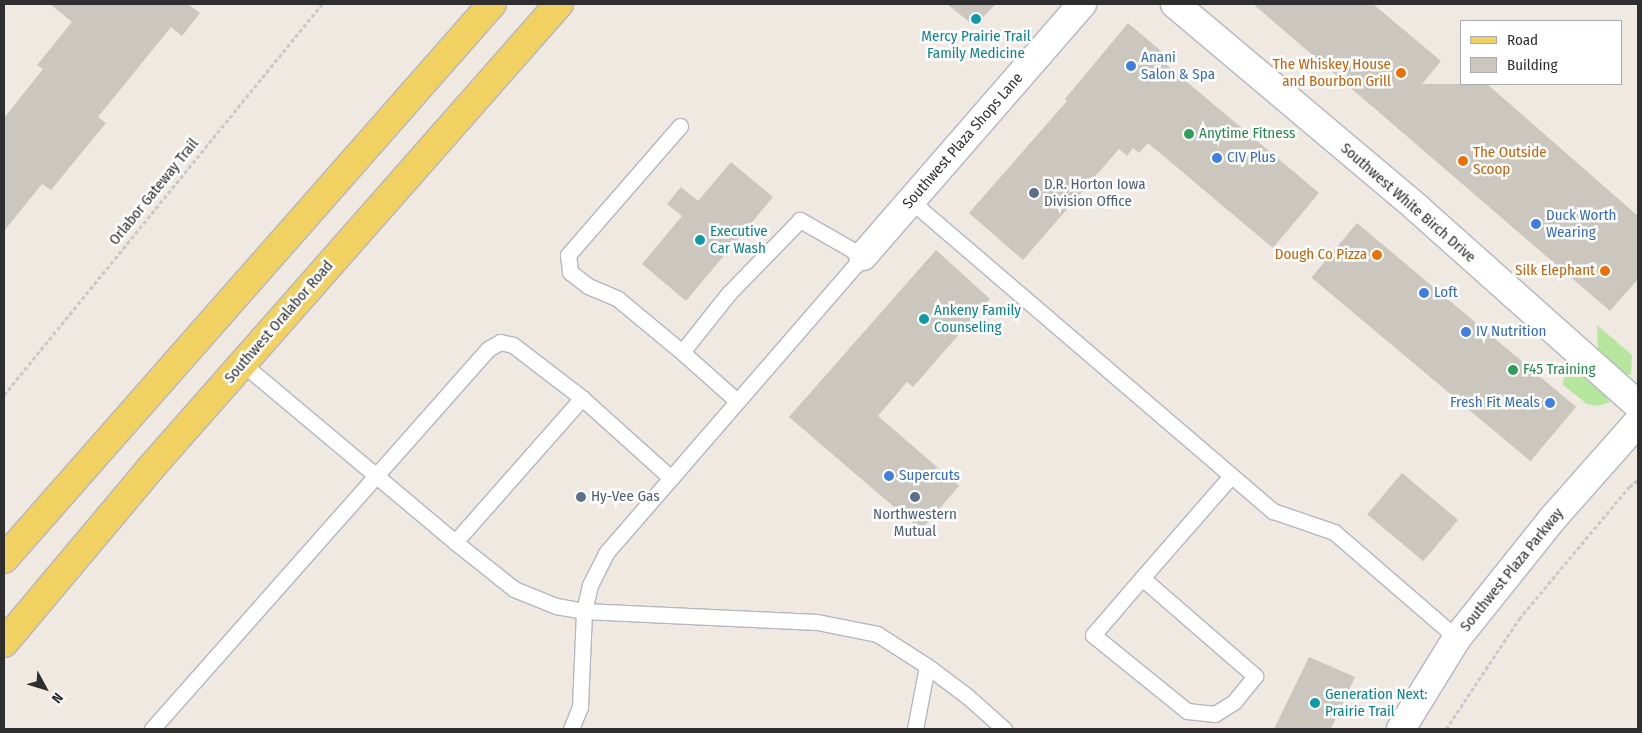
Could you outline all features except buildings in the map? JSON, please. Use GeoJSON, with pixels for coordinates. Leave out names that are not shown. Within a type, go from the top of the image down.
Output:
{"type":"FeatureCollection","features":[{"type":"Feature","properties":{"kind":"main road"},"geometry":{"type":"LineString","coordinates":[[4,559],[492,4]]}},
{"type":"Feature","properties":{"kind":"main road","name":"Southwest Oralabor Road"},"geometry":{"type":"LineString","coordinates":[[4,642],[149,470],[559,4]]}},
{"type":"Feature","properties":{"kind":"street","name":"Southwest Plaza Shops Lane"},"geometry":{"type":"LineString","coordinates":[[863,256],[1082,4]]}},
{"type":"Feature","properties":{"kind":"street","name":"Southwest White Birch Drive"},"geometry":{"type":"LineString","coordinates":[[1175,4],[1417,208],[1638,406]]}},
{"type":"Feature","properties":{"kind":"street","name":"Southwest Plaza Parkway"},"geometry":{"type":"LineString","coordinates":[[1401,729],[1458,638],[1554,517],[1638,422]]}},
{"type":"Feature","properties":{"kind":"lane"},"geometry":{"type":"LineString","coordinates":[[680,126],[568,255],[570,272],[588,286],[618,299],[737,401]]}},
{"type":"Feature","properties":{"kind":"lane"},"geometry":{"type":"LineString","coordinates":[[911,201],[1273,511],[1334,532],[1458,638]]}},
{"type":"Feature","properties":{"kind":"lane"},"geometry":{"type":"LineString","coordinates":[[571,729],[580,707],[584,611],[590,585],[606,553],[863,256],[800,220],[729,293],[682,352]]}},
{"type":"Feature","properties":{"kind":"lane"},"geometry":{"type":"LineString","coordinates":[[152,729],[488,349],[500,342],[523,351],[582,398],[671,478]]}},
{"type":"Feature","properties":{"kind":"lane"},"geometry":{"type":"LineString","coordinates":[[243,364],[455,542],[514,589],[556,606],[584,611],[817,622],[877,634],[927,666],[967,696],[1004,729]]}},
{"type":"Feature","properties":{"kind":"lane"},"geometry":{"type":"LineString","coordinates":[[455,542],[582,398]]}},
{"type":"Feature","properties":{"kind":"lane"},"geometry":{"type":"LineString","coordinates":[[1142,578],[1255,676],[1234,702],[1215,714],[1187,711],[1093,636],[1142,578],[1231,476]]}},
{"type":"Feature","properties":{"kind":"lane"},"geometry":{"type":"LineString","coordinates":[[915,729],[927,666]]}},
{"type":"Feature","properties":{"kind":"path","name":"Orlabor Gateway Trail"},"geometry":{"type":"LineString","coordinates":[[4,395],[322,4]]}},
{"type":"Feature","properties":{"kind":"path"},"geometry":{"type":"LineString","coordinates":[[1446,729],[1519,619],[1629,487],[1638,480]]}},
{"type":"Feature","properties":{"kind":"green space"},"geometry":{"type":"Polygon","coordinates":[[[1597,325],[1632,355],[1631,375],[1625,374],[1598,352],[1597,325]]]}},
{"type":"Feature","properties":{"kind":"green space"},"geometry":{"type":"Polygon","coordinates":[[[1565,365],[1570,365],[1606,396],[1610,402],[1598,406],[1587,404],[1563,385],[1565,365]]]}},
{"type":"Feature","properties":{"kind":"place","name":"Mercy Prairie Trail Family Medicine"},"geometry":{"type":"Point","coordinates":[976,19]}},
{"type":"Feature","properties":{"kind":"place","name":"Anani Salon & Spa"},"geometry":{"type":"Point","coordinates":[1131,66]}},
{"type":"Feature","properties":{"kind":"place","name":"The Whiskey House and Bourbon Grill"},"geometry":{"type":"Point","coordinates":[1401,73]}},
{"type":"Feature","properties":{"kind":"place","name":"Anytime Fitness"},"geometry":{"type":"Point","coordinates":[1189,134]}},
{"type":"Feature","properties":{"kind":"place","name":"CIV Plus"},"geometry":{"type":"Point","coordinates":[1217,158]}},
{"type":"Feature","properties":{"kind":"place","name":"The Outside Scoop"},"geometry":{"type":"Point","coordinates":[1463,161]}},
{"type":"Feature","properties":{"kind":"place","name":"D.R. Horton Iowa Division Office"},"geometry":{"type":"Point","coordinates":[1034,193]}},
{"type":"Feature","properties":{"kind":"place","name":"Duck Worth Wearing"},"geometry":{"type":"Point","coordinates":[1536,224]}},
{"type":"Feature","properties":{"kind":"place","name":"Executive Car Wash"},"geometry":{"type":"Point","coordinates":[700,240]}},
{"type":"Feature","properties":{"kind":"place","name":"Dough Co Pizza"},"geometry":{"type":"Point","coordinates":[1377,255]}},
{"type":"Feature","properties":{"kind":"place","name":"Silk Elephant"},"geometry":{"type":"Point","coordinates":[1605,271]}},
{"type":"Feature","properties":{"kind":"place","name":"Loft"},"geometry":{"type":"Point","coordinates":[1424,293]}},
{"type":"Feature","properties":{"kind":"place","name":"Ankeny Family Counseling"},"geometry":{"type":"Point","coordinates":[924,319]}},
{"type":"Feature","properties":{"kind":"place","name":"IV Nutrition"},"geometry":{"type":"Point","coordinates":[1466,332]}},
{"type":"Feature","properties":{"kind":"place","name":"F45 Training"},"geometry":{"type":"Point","coordinates":[1513,370]}},
{"type":"Feature","properties":{"kind":"place","name":"Fresh Fit Meals"},"geometry":{"type":"Point","coordinates":[1550,403]}},
{"type":"Feature","properties":{"kind":"place","name":"Supercuts"},"geometry":{"type":"Point","coordinates":[889,476]}},
{"type":"Feature","properties":{"kind":"place","name":"Hy-Vee Gas"},"geometry":{"type":"Point","coordinates":[581,497]}},
{"type":"Feature","properties":{"kind":"place","name":"Northwestern Mutual"},"geometry":{"type":"Point","coordinates":[915,497]}},
{"type":"Feature","properties":{"kind":"place","name":"Generation Next: Prairie Trail"},"geometry":{"type":"Point","coordinates":[1315,703]}}]}
